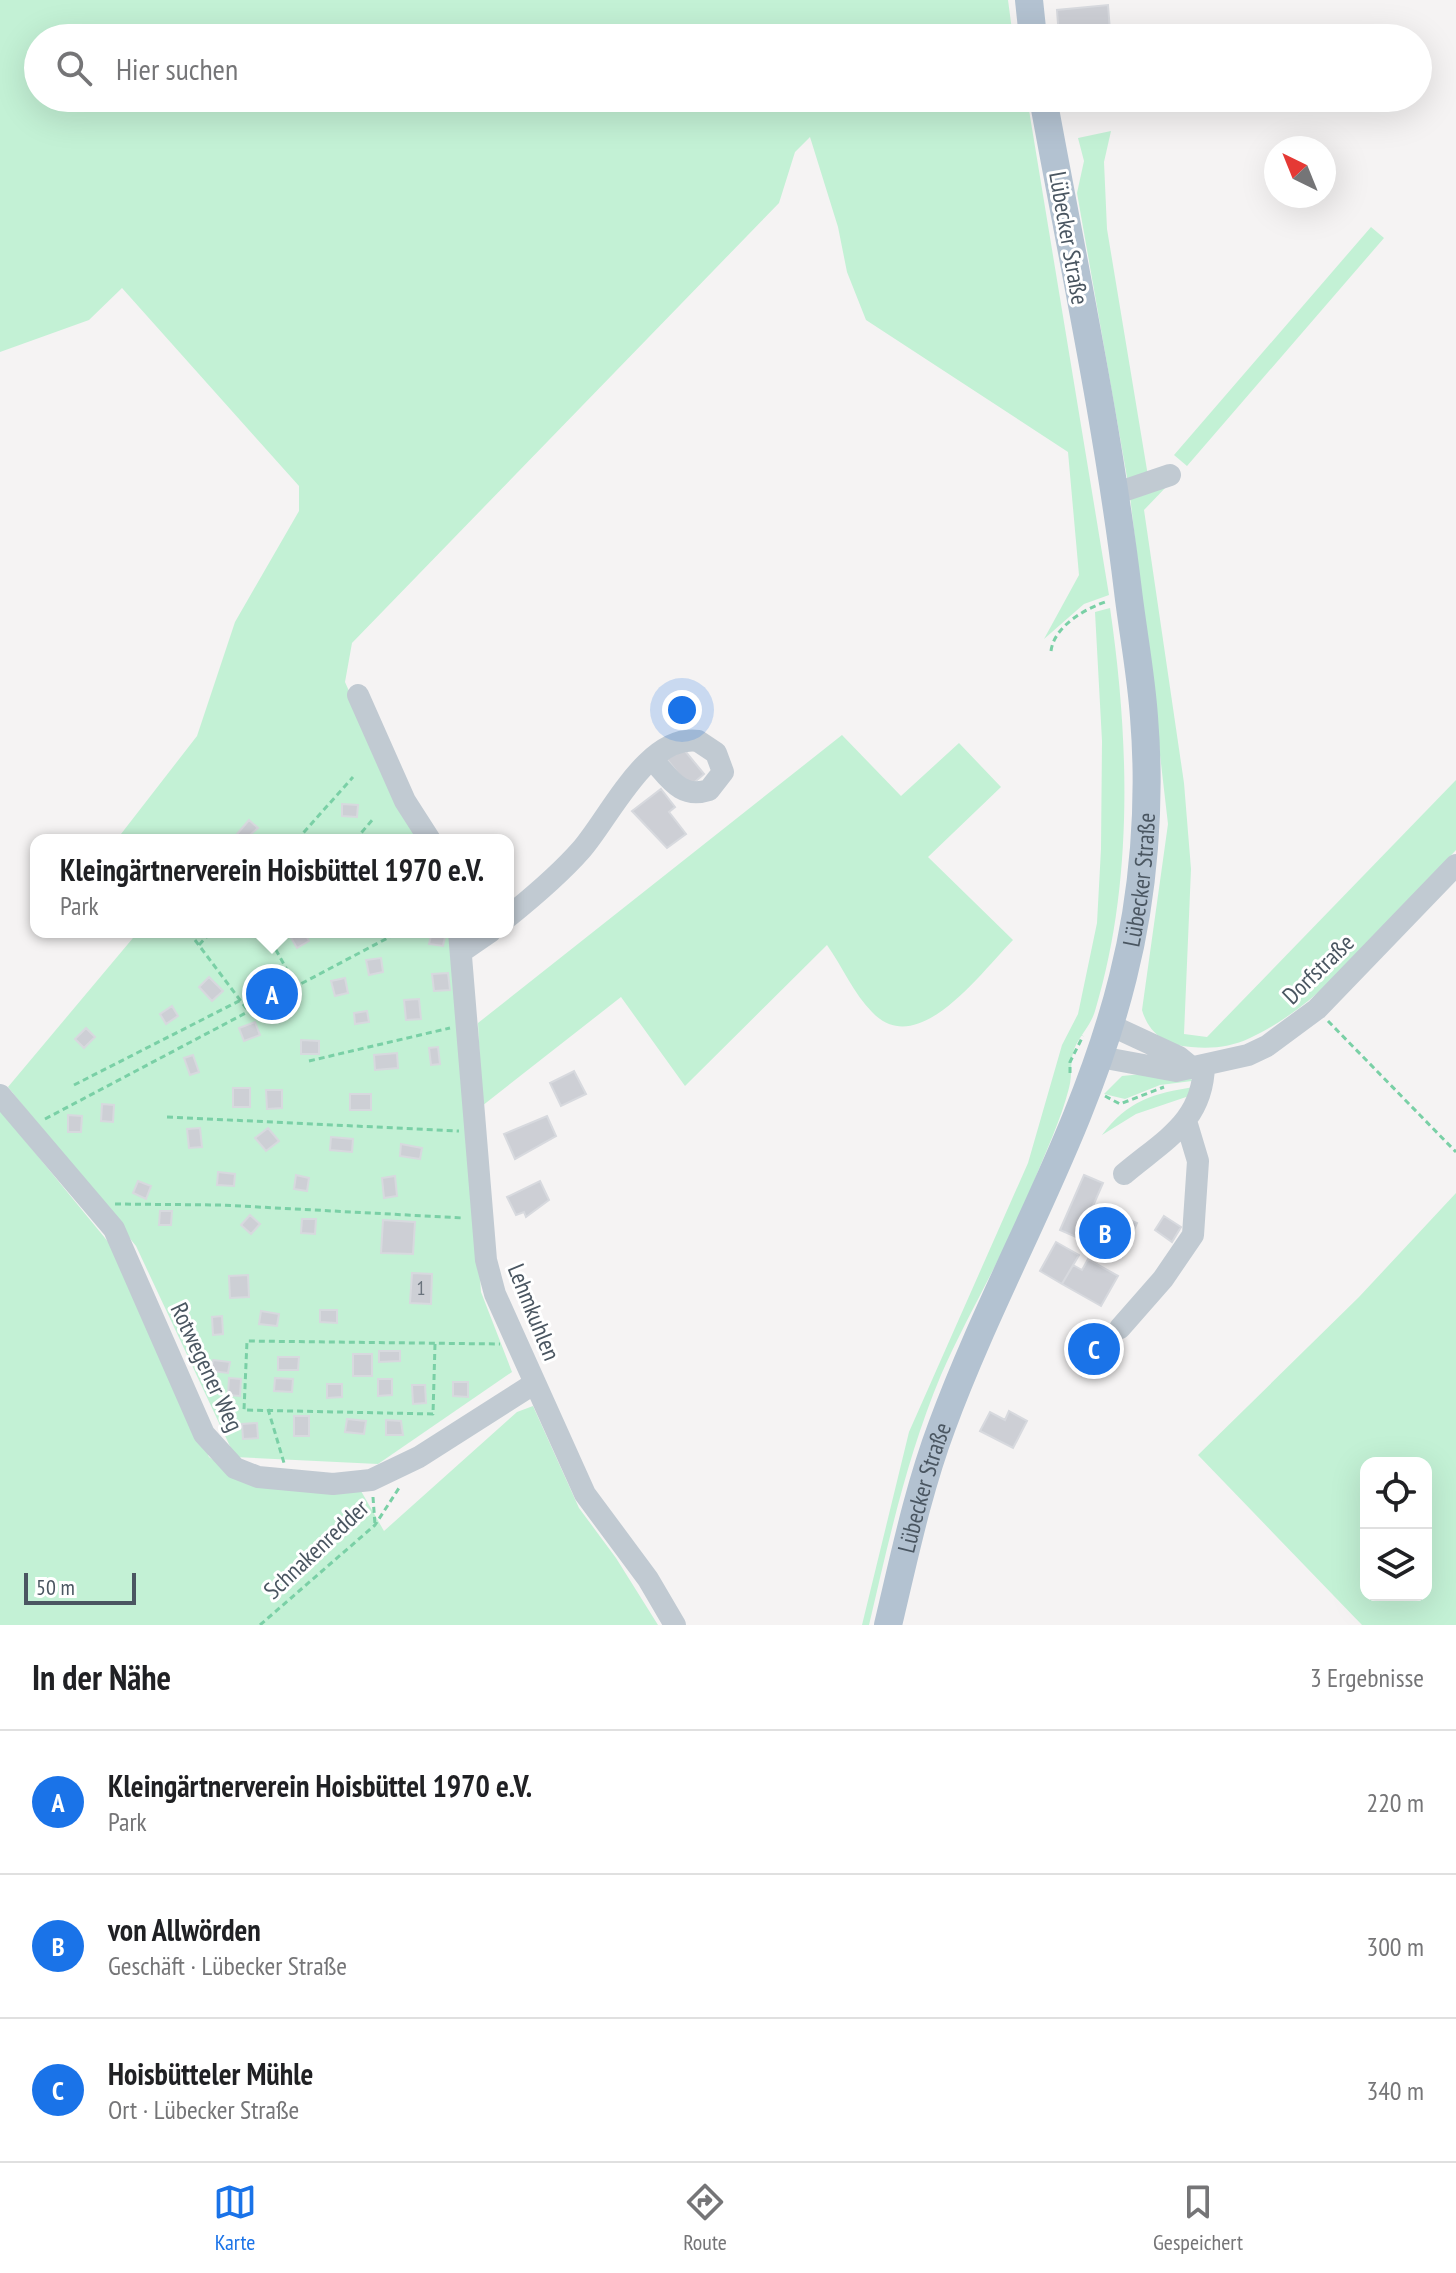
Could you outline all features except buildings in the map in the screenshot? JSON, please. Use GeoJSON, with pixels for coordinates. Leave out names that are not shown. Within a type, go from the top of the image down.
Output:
{"type":"FeatureCollection","features":[{"type":"Feature","properties":{"kind":"main road"},"geometry":{"type":"LineString","coordinates":[[1029,0],[1032,24]]}},
{"type":"Feature","properties":{"kind":"main road","name":"Lübecker Straße"},"geometry":{"type":"LineString","coordinates":[[888,1625],[919,1498],[943,1425],[1066,1147],[1100,1057],[1097,1029],[1139,894],[1145,816],[1145,721],[1117,493],[1046,112]]}},
{"type":"Feature","properties":{"kind":"street"},"geometry":{"type":"LineString","coordinates":[[1117,493],[1170,475]]}},
{"type":"Feature","properties":{"kind":"street"},"geometry":{"type":"LineString","coordinates":[[358,695],[405,801],[426,834]]}},
{"type":"Feature","properties":{"kind":"street"},"geometry":{"type":"LineString","coordinates":[[514,912],[572,860],[617,798],[653,760]]}},
{"type":"Feature","properties":{"kind":"street","name":"Dorfstraße"},"geometry":{"type":"LineString","coordinates":[[1100,1057],[1176,1071],[1248,1055],[1286,1034],[1317,1009],[1456,865]]}},
{"type":"Feature","properties":{"kind":"street","name":"Lehmkuhlen"},"geometry":{"type":"LineString","coordinates":[[460,942],[489,1273],[517,1344],[592,1506],[648,1579],[675,1625]]}},
{"type":"Feature","properties":{"kind":"street"},"geometry":{"type":"LineString","coordinates":[[1097,1029],[1197,1065],[1203,1094],[1186,1121],[1124,1174]]}},
{"type":"Feature","properties":{"kind":"street","name":"Rotwegener Weg"},"geometry":{"type":"LineString","coordinates":[[12,1105],[100,1210],[123,1246],[208,1440],[235,1468],[258,1477],[290,1481],[333,1484],[371,1480],[419,1457],[535,1383]]}},
{"type":"Feature","properties":{"kind":"street"},"geometry":{"type":"LineString","coordinates":[[1120,1328],[1163,1279],[1193,1235],[1198,1161],[1186,1121]]}},
{"type":"Feature","properties":{"kind":"path"},"geometry":{"type":"LineString","coordinates":[[1051,651],[1057,635],[1079,614],[1128,596]]}},
{"type":"Feature","properties":{"kind":"path"},"geometry":{"type":"LineString","coordinates":[[302,834],[353,777]]}},
{"type":"Feature","properties":{"kind":"path"},"geometry":{"type":"LineString","coordinates":[[360,834],[374,818]]}},
{"type":"Feature","properties":{"kind":"path"},"geometry":{"type":"LineString","coordinates":[[194,938],[249,1012]]}},
{"type":"Feature","properties":{"kind":"path"},"geometry":{"type":"LineString","coordinates":[[199,945],[205,938]]}},
{"type":"Feature","properties":{"kind":"path"},"geometry":{"type":"LineString","coordinates":[[271,938],[296,986]]}},
{"type":"Feature","properties":{"kind":"path"},"geometry":{"type":"LineString","coordinates":[[30,1130],[388,938]]}},
{"type":"Feature","properties":{"kind":"path"},"geometry":{"type":"LineString","coordinates":[[74,1085],[290,975]]}},
{"type":"Feature","properties":{"kind":"path"},"geometry":{"type":"LineString","coordinates":[[1317,1009],[1456,1152]]}},
{"type":"Feature","properties":{"kind":"path"},"geometry":{"type":"LineString","coordinates":[[309,1061],[389,1040],[469,1025]]}},
{"type":"Feature","properties":{"kind":"path"},"geometry":{"type":"LineString","coordinates":[[1070,1084],[1070,1062],[1097,1029]]}},
{"type":"Feature","properties":{"kind":"path"},"geometry":{"type":"LineString","coordinates":[[167,1117],[476,1132]]}},
{"type":"Feature","properties":{"kind":"path"},"geometry":{"type":"LineString","coordinates":[[100,1210],[127,1203],[483,1219]]}},
{"type":"Feature","properties":{"kind":"path"},"geometry":{"type":"LineString","coordinates":[[435,1344],[433,1414],[244,1410],[247,1341],[517,1344]]}},
{"type":"Feature","properties":{"kind":"path"},"geometry":{"type":"LineString","coordinates":[[268,1409],[290,1481]]}},
{"type":"Feature","properties":{"kind":"path","name":"Schnakenredder"},"geometry":{"type":"LineString","coordinates":[[260,1625],[375,1525],[419,1457]]}},
{"type":"Feature","properties":{"kind":"path"},"geometry":{"type":"LineString","coordinates":[[371,1480],[375,1525]]}},
{"type":"Feature","properties":{"kind":"green space"},"geometry":{"type":"Polygon","coordinates":[[[0,0],[1008,0],[1011,24],[24,24],[24,112],[1029,112],[1109,595],[1084,604],[1044,639],[1079,575],[1068,452],[866,320],[847,272],[838,227],[810,137],[795,152],[779,203],[352,643],[345,682],[405,818],[417,834],[121,834],[197,736],[235,622],[299,511],[299,486],[122,288],[89,320],[0,352],[0,0]]]}},
{"type":"Feature","properties":{"kind":"green space"},"geometry":{"type":"Polygon","coordinates":[[[1111,131],[1104,162],[1107,229],[1148,476],[1128,483],[1077,193],[1084,161],[1078,138],[1111,131]]]}},
{"type":"Feature","properties":{"kind":"green space"},"geometry":{"type":"Polygon","coordinates":[[[1371,227],[1384,238],[1187,466],[1174,455],[1371,227]]]}},
{"type":"Feature","properties":{"kind":"green space"},"geometry":{"type":"Polygon","coordinates":[[[1167,486],[1144,510],[1184,783],[1191,869],[1184,1034],[1207,1037],[1456,780],[1456,850],[1360,954],[1306,1003],[1250,1038],[1214,1047],[1182,1046],[1166,1041],[1149,1026],[1142,1010],[1168,824],[1130,496],[1167,486]]]}},
{"type":"Feature","properties":{"kind":"green space"},"geometry":{"type":"Polygon","coordinates":[[[1110,608],[1121,708],[1124,810],[1122,861],[1108,962],[1093,1016],[1073,1052],[1069,1088],[1062,1112],[1023,1209],[952,1351],[929,1406],[900,1498],[869,1625],[862,1625],[909,1432],[1028,1163],[1062,1045],[1078,1014],[1097,923],[1101,849],[1102,741],[1095,612],[1110,608]]]}},
{"type":"Feature","properties":{"kind":"green space"},"geometry":{"type":"Polygon","coordinates":[[[842,735],[901,796],[959,743],[1001,787],[928,857],[1013,940],[966,990],[928,1019],[909,1026],[890,1024],[866,1005],[827,945],[685,1086],[621,997],[482,1106],[478,1023],[842,735]]]}},
{"type":"Feature","properties":{"kind":"green space"},"geometry":{"type":"Polygon","coordinates":[[[133,938],[455,938],[481,1292],[512,1372],[378,1464],[235,1457],[136,1246],[8,1087],[133,938]]]}},
{"type":"Feature","properties":{"kind":"green space"},"geometry":{"type":"Polygon","coordinates":[[[1142,1074],[1192,1081],[1160,1085],[1125,1099],[1104,1094],[1122,1076],[1142,1074]]]}},
{"type":"Feature","properties":{"kind":"green space"},"geometry":{"type":"Polygon","coordinates":[[[1194,1087],[1195,1094],[1136,1114],[1102,1135],[1121,1114],[1142,1100],[1194,1087]]]}},
{"type":"Feature","properties":{"kind":"green space"},"geometry":{"type":"Polygon","coordinates":[[[0,1110],[123,1260],[209,1457],[249,1484],[361,1491],[384,1531],[517,1412],[533,1406],[579,1508],[616,1558],[658,1625],[0,1625],[0,1110]]]}},
{"type":"Feature","properties":{"kind":"green space"},"geometry":{"type":"Polygon","coordinates":[[[1456,1193],[1456,1625],[1362,1625],[1198,1455],[1359,1297],[1456,1193]]]}},
{"type":"Feature","properties":{"kind":"place","name":"Kleingärtnerverein Hoisbüttel 1970 e.V."},"geometry":{"type":"Point","coordinates":[272,994]}},
{"type":"Feature","properties":{"kind":"place","name":"von Allwörden"},"geometry":{"type":"Point","coordinates":[1105,1233]}},
{"type":"Feature","properties":{"kind":"place","name":"Hoisbütteler Mühle"},"geometry":{"type":"Point","coordinates":[1094,1349]}}]}
